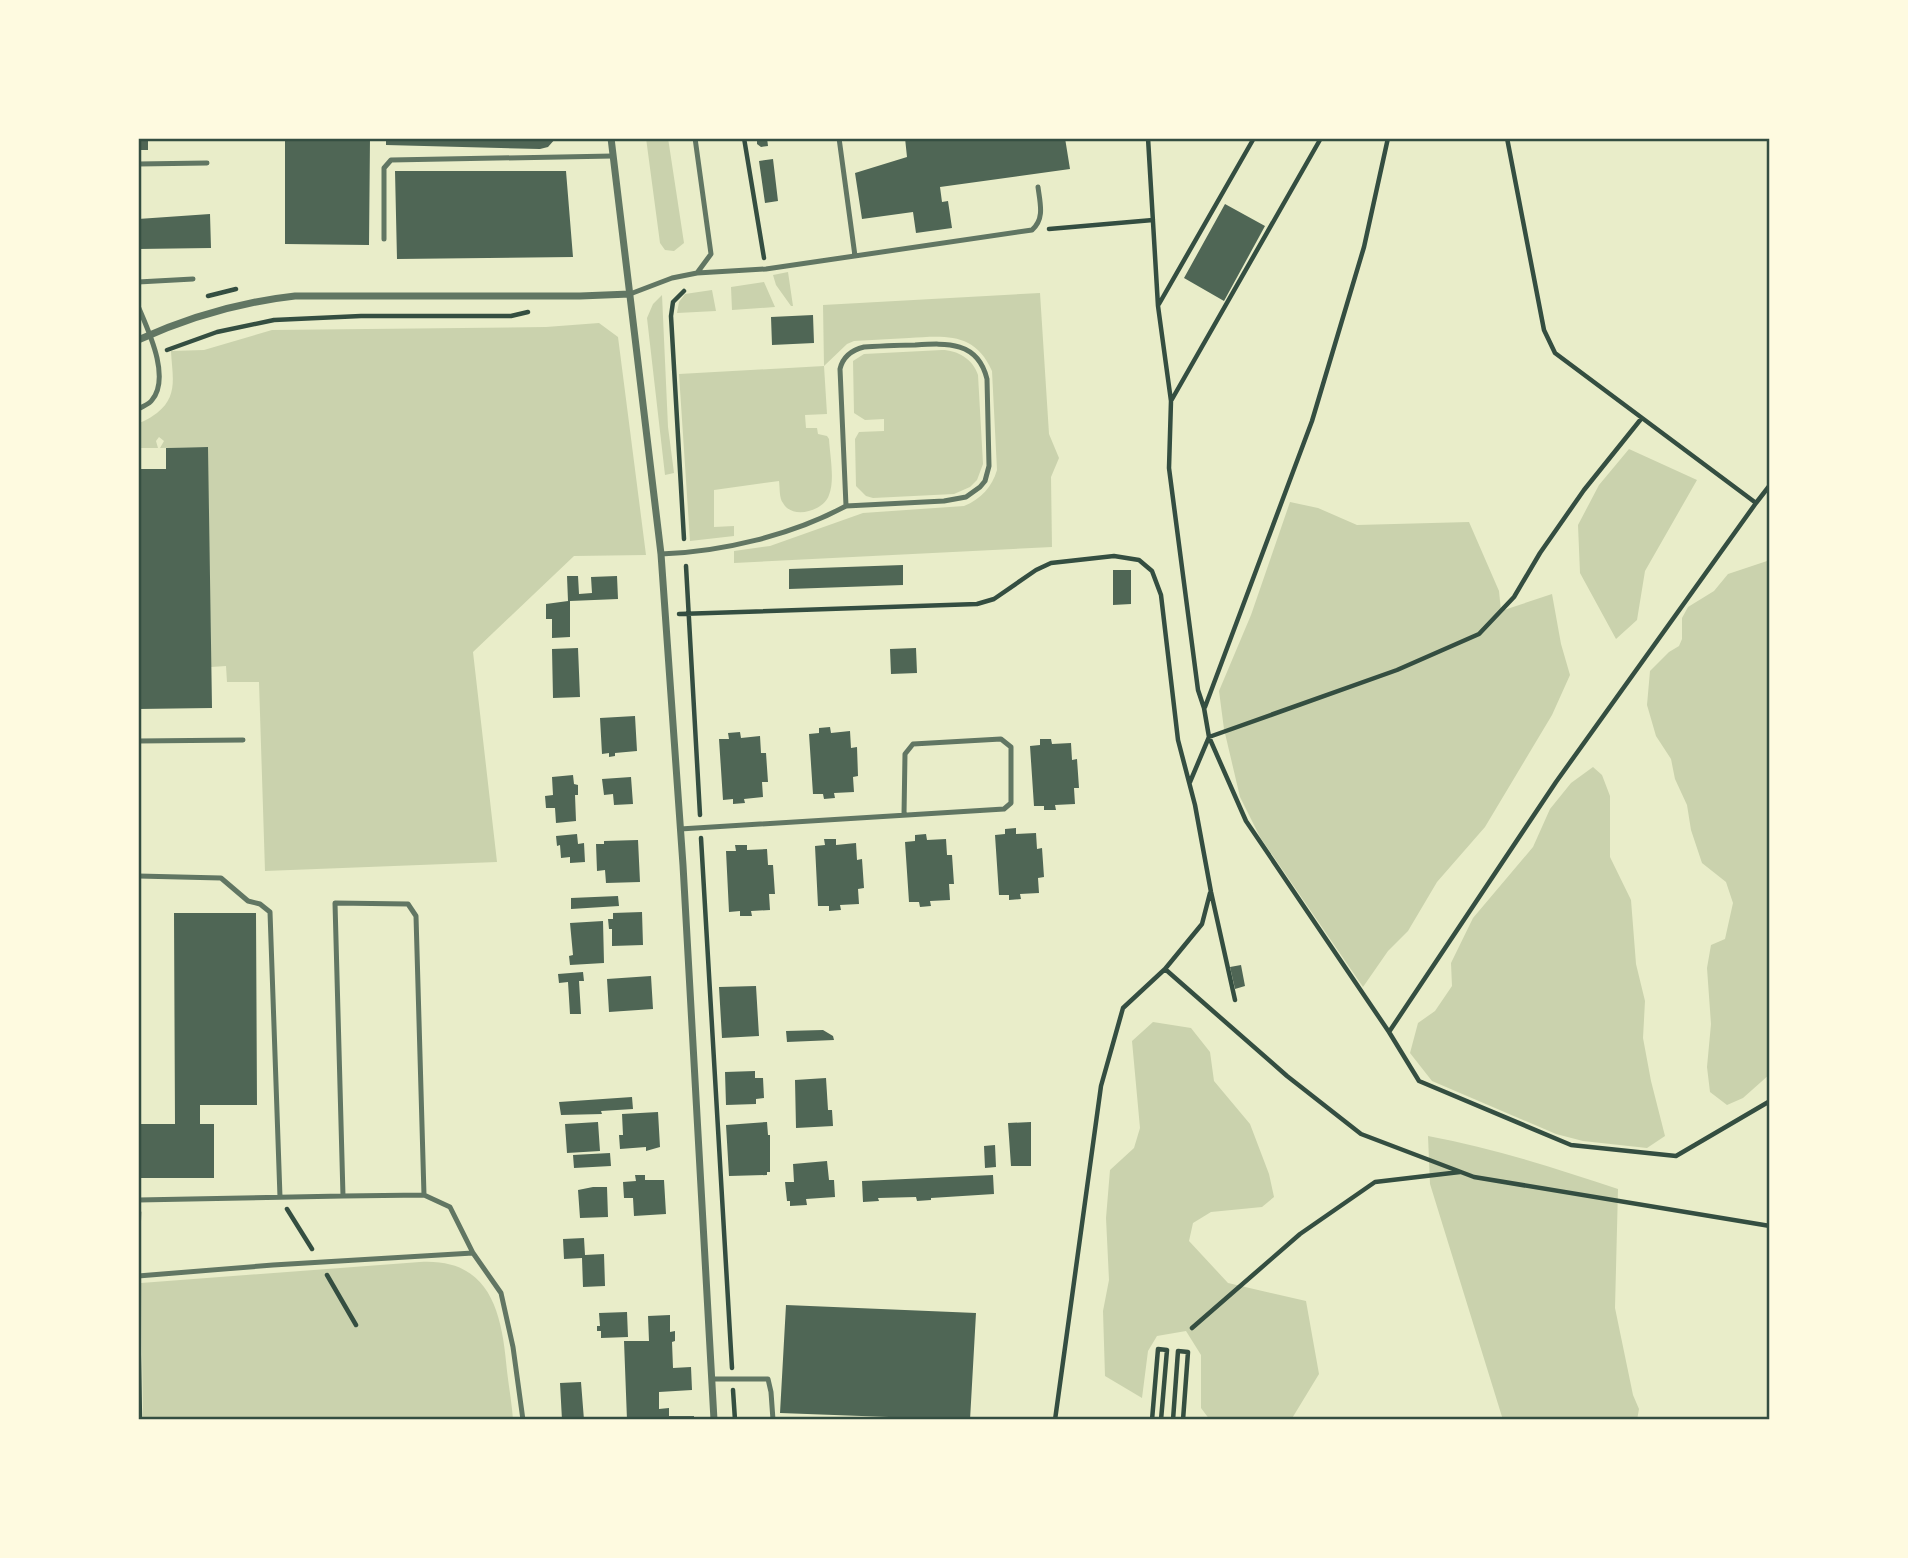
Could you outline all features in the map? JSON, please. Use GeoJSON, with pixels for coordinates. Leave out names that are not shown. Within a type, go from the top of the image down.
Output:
{"type":"FeatureCollection","features":[{"type":"Feature","properties":{"kind":"street"},"geometry":{"type":"LineString","coordinates":[[611,138],[661,554],[680,829],[714,1420]]}},
{"type":"Feature","properties":{"kind":"street"},"geometry":{"type":"LineString","coordinates":[[138,340],[220,309],[295,296],[631,294]]}},
{"type":"Feature","properties":{"kind":"lane"},"geometry":{"type":"LineString","coordinates":[[695,138],[711,254],[696,273]]}},
{"type":"Feature","properties":{"kind":"lane"},"geometry":{"type":"LineString","coordinates":[[839,138],[855,256]]}},
{"type":"Feature","properties":{"kind":"lane"},"geometry":{"type":"LineString","coordinates":[[384,239],[384,168],[391,160],[613,156]]}},
{"type":"Feature","properties":{"kind":"lane"},"geometry":{"type":"LineString","coordinates":[[138,164],[207,163]]}},
{"type":"Feature","properties":{"kind":"lane"},"geometry":{"type":"LineString","coordinates":[[631,294],[672,278],[696,273],[766,269],[1032,230],[1039,224],[1041,210],[1038,187]]}},
{"type":"Feature","properties":{"kind":"lane"},"geometry":{"type":"LineString","coordinates":[[138,282],[193,279]]}},
{"type":"Feature","properties":{"kind":"lane"},"geometry":{"type":"LineString","coordinates":[[138,306],[150,334],[159,368],[159,386],[152,402],[138,409]]}},
{"type":"Feature","properties":{"kind":"lane"},"geometry":{"type":"LineString","coordinates":[[661,554],[685,553],[776,535],[815,522],[846,506],[956,499],[974,492],[985,481],[989,466],[987,379],[985,370],[974,356],[958,345],[949,343],[864,347],[855,349],[841,362],[839,369],[846,506]]}},
{"type":"Feature","properties":{"kind":"lane"},"geometry":{"type":"LineString","coordinates":[[680,829],[1004,809],[1011,803],[1011,747],[1001,739],[912,744],[905,754],[904,815]]}},
{"type":"Feature","properties":{"kind":"lane"},"geometry":{"type":"LineString","coordinates":[[138,741],[243,740]]}},
{"type":"Feature","properties":{"kind":"lane"},"geometry":{"type":"LineString","coordinates":[[138,876],[221,878],[248,901],[260,904],[270,912],[281,1197]]}},
{"type":"Feature","properties":{"kind":"lane"},"geometry":{"type":"LineString","coordinates":[[343,1196],[335,903],[408,904],[416,916],[424,1195]]}},
{"type":"Feature","properties":{"kind":"lane"},"geometry":{"type":"LineString","coordinates":[[139,1200],[424,1195],[450,1207],[473,1253],[501,1293],[513,1347],[523,1420]]}},
{"type":"Feature","properties":{"kind":"lane"},"geometry":{"type":"LineString","coordinates":[[138,1276],[473,1253]]}},
{"type":"Feature","properties":{"kind":"lane"},"geometry":{"type":"LineString","coordinates":[[712,1378],[768,1379],[773,1420]]}},
{"type":"Feature","properties":{"kind":"path"},"geometry":{"type":"LineString","coordinates":[[744,138],[766,269]]}},
{"type":"Feature","properties":{"kind":"path"},"geometry":{"type":"LineString","coordinates":[[1148,138],[1158,306],[1171,401],[1169,468],[1198,690],[1205,708],[1209,737],[1246,821],[1390,1032],[1419,1081],[1571,1145],[1676,1156],[1770,1101]]}},
{"type":"Feature","properties":{"kind":"path"},"geometry":{"type":"LineString","coordinates":[[1158,306],[1254,138]]}},
{"type":"Feature","properties":{"kind":"path"},"geometry":{"type":"LineString","coordinates":[[1171,401],[1321,138]]}},
{"type":"Feature","properties":{"kind":"path"},"geometry":{"type":"LineString","coordinates":[[1205,708],[1312,421],[1364,247],[1388,138]]}},
{"type":"Feature","properties":{"kind":"path"},"geometry":{"type":"LineString","coordinates":[[1507,138],[1545,330],[1555,353],[1756,503]]}},
{"type":"Feature","properties":{"kind":"path"},"geometry":{"type":"LineString","coordinates":[[1032,230],[1153,220]]}},
{"type":"Feature","properties":{"kind":"path"},"geometry":{"type":"LineString","coordinates":[[689,289],[677,296],[671,316],[735,1420]]}},
{"type":"Feature","properties":{"kind":"path"},"geometry":{"type":"LineString","coordinates":[[156,354],[217,332],[274,320],[361,316],[511,316],[535,312]]}},
{"type":"Feature","properties":{"kind":"path"},"geometry":{"type":"LineString","coordinates":[[1189,783],[1209,737],[1397,670],[1479,634],[1514,597],[1540,553],[1584,490],[1641,419]]}},
{"type":"Feature","properties":{"kind":"path"},"geometry":{"type":"LineString","coordinates":[[1390,1032],[1556,782],[1770,485]]}},
{"type":"Feature","properties":{"kind":"path"},"geometry":{"type":"LineString","coordinates":[[664,614],[977,604],[994,599],[1051,563],[1114,556],[1139,560],[1152,571],[1161,595],[1178,740],[1236,1000]]}},
{"type":"Feature","properties":{"kind":"path"},"geometry":{"type":"LineString","coordinates":[[1055,1420],[1101,1086],[1122,1008],[1165,969],[1202,924],[1211,892]]}},
{"type":"Feature","properties":{"kind":"path"},"geometry":{"type":"LineString","coordinates":[[1165,969],[1287,1076],[1361,1134],[1474,1177],[1770,1226]]}},
{"type":"Feature","properties":{"kind":"path"},"geometry":{"type":"LineString","coordinates":[[1192,1328],[1300,1234],[1376,1182],[1461,1171]]}},
{"type":"Feature","properties":{"kind":"path"},"geometry":{"type":"LineString","coordinates":[[138,1249],[139,1200]]}},
{"type":"Feature","properties":{"kind":"path"},"geometry":{"type":"LineString","coordinates":[[138,1315],[140,1420]]}},
{"type":"Feature","properties":{"kind":"path"},"geometry":{"type":"LineString","coordinates":[[1152,1420],[1158,1349],[1167,1350],[1161,1420]]}},
{"type":"Feature","properties":{"kind":"path"},"geometry":{"type":"LineString","coordinates":[[1173,1420],[1178,1351],[1188,1352],[1183,1420]]}},
{"type":"Feature","properties":{"kind":"green space"},"geometry":{"type":"Polygon","coordinates":[[[646,138],[668,138],[684,243],[674,251],[665,250],[660,243],[646,138]]]}},
{"type":"Feature","properties":{"kind":"green space"},"geometry":{"type":"Polygon","coordinates":[[[788,272],[793,306],[776,285],[773,275],[788,272]]]}},
{"type":"Feature","properties":{"kind":"green space"},"geometry":{"type":"Polygon","coordinates":[[[764,282],[775,307],[732,310],[731,287],[764,282]]]}},
{"type":"Feature","properties":{"kind":"green space"},"geometry":{"type":"Polygon","coordinates":[[[712,290],[716,311],[677,313],[679,302],[685,294],[712,290]]]}},
{"type":"Feature","properties":{"kind":"green space"},"geometry":{"type":"Polygon","coordinates":[[[1040,293],[1049,434],[1059,458],[1051,477],[1052,547],[734,563],[734,551],[770,546],[863,513],[964,506],[981,496],[995,476],[997,470],[992,371],[985,358],[968,343],[947,337],[854,341],[847,344],[824,366],[823,305],[1040,293]]]}},
{"type":"Feature","properties":{"kind":"green space"},"geometry":{"type":"Polygon","coordinates":[[[662,295],[668,427],[674,473],[665,475],[647,318],[653,304],[662,295]]]}},
{"type":"Feature","properties":{"kind":"green space"},"geometry":{"type":"Polygon","coordinates":[[[599,323],[618,337],[646,555],[574,556],[473,652],[497,862],[265,871],[259,682],[227,682],[226,666],[211,667],[207,447],[160,448],[164,441],[159,437],[156,441],[158,448],[138,448],[138,423],[157,413],[169,400],[173,385],[171,351],[204,350],[272,330],[546,327],[599,323]]]}},
{"type":"Feature","properties":{"kind":"green space"},"geometry":{"type":"Polygon","coordinates":[[[942,350],[964,356],[978,375],[983,464],[977,480],[970,487],[954,494],[873,498],[866,496],[856,486],[855,439],[859,432],[884,431],[884,419],[865,420],[854,413],[853,361],[864,354],[942,350]]]}},
{"type":"Feature","properties":{"kind":"green space"},"geometry":{"type":"Polygon","coordinates":[[[824,366],[827,414],[805,415],[806,428],[817,428],[818,434],[829,439],[832,482],[826,501],[815,509],[793,511],[782,501],[779,481],[714,490],[714,527],[734,526],[734,536],[690,541],[679,374],[824,366]]]}},
{"type":"Feature","properties":{"kind":"green space"},"geometry":{"type":"Polygon","coordinates":[[[1629,449],[1697,480],[1645,571],[1637,620],[1616,639],[1580,573],[1578,525],[1599,485],[1629,449]]]}},
{"type":"Feature","properties":{"kind":"green space"},"geometry":{"type":"Polygon","coordinates":[[[1290,502],[1318,508],[1357,525],[1469,522],[1499,591],[1501,611],[1552,594],[1570,675],[1552,715],[1485,827],[1437,882],[1408,931],[1388,951],[1363,987],[1260,837],[1240,797],[1224,729],[1219,691],[1251,615],[1290,502]]]}},
{"type":"Feature","properties":{"kind":"green space"},"geometry":{"type":"Polygon","coordinates":[[[1770,560],[1770,1074],[1743,1098],[1727,1105],[1710,1092],[1707,1067],[1711,1024],[1707,968],[1711,945],[1725,939],[1733,903],[1726,882],[1702,863],[1691,830],[1687,805],[1675,779],[1671,759],[1656,736],[1647,705],[1650,671],[1679,646],[1682,639],[1682,618],[1688,607],[1714,591],[1728,574],[1770,560]]]}},
{"type":"Feature","properties":{"kind":"green space"},"geometry":{"type":"Polygon","coordinates":[[[1593,767],[1602,775],[1610,796],[1610,857],[1631,900],[1636,964],[1645,1001],[1643,1038],[1665,1136],[1647,1148],[1583,1141],[1556,1134],[1432,1081],[1410,1053],[1418,1023],[1435,1011],[1452,986],[1451,963],[1473,918],[1533,847],[1550,809],[1571,783],[1593,767]]]}},
{"type":"Feature","properties":{"kind":"green space"},"geometry":{"type":"Polygon","coordinates":[[[1153,1022],[1191,1028],[1210,1052],[1214,1081],[1250,1124],[1269,1174],[1274,1197],[1262,1207],[1211,1212],[1193,1223],[1189,1241],[1228,1283],[1306,1301],[1319,1374],[1291,1420],[1210,1420],[1201,1408],[1201,1355],[1186,1331],[1157,1336],[1148,1351],[1142,1398],[1105,1376],[1103,1311],[1109,1280],[1106,1218],[1110,1170],[1134,1148],[1140,1128],[1132,1041],[1153,1022]]]}},
{"type":"Feature","properties":{"kind":"green space"},"geometry":{"type":"Polygon","coordinates":[[[1428,1136],[1547,1166],[1618,1189],[1615,1308],[1633,1395],[1639,1409],[1637,1420],[1503,1420],[1430,1184],[1428,1136]]]}},
{"type":"Feature","properties":{"kind":"green space"},"geometry":{"type":"Polygon","coordinates":[[[420,1262],[444,1263],[463,1269],[477,1279],[488,1293],[501,1329],[513,1420],[143,1420],[141,1283],[420,1262]]]}},
{"type":"Feature","properties":{"kind":"building"},"geometry":{"type":"Polygon","coordinates":[[[138,138],[148,138],[148,150],[138,150],[138,138]]]}},
{"type":"Feature","properties":{"kind":"building"},"geometry":{"type":"Polygon","coordinates":[[[285,138],[370,138],[369,245],[285,244],[285,138]]]}},
{"type":"Feature","properties":{"kind":"building"},"geometry":{"type":"Polygon","coordinates":[[[386,138],[556,138],[548,147],[540,149],[386,145],[386,138]]]}},
{"type":"Feature","properties":{"kind":"building"},"geometry":{"type":"Polygon","coordinates":[[[757,138],[767,138],[768,146],[761,147],[757,144],[757,138]]]}},
{"type":"Feature","properties":{"kind":"building"},"geometry":{"type":"Polygon","coordinates":[[[905,138],[1065,138],[1070,169],[940,187],[942,202],[948,201],[952,228],[916,233],[913,212],[862,219],[855,173],[907,157],[905,138]]]}},
{"type":"Feature","properties":{"kind":"building"},"geometry":{"type":"Polygon","coordinates":[[[773,159],[778,201],[765,203],[759,161],[773,159]]]}},
{"type":"Feature","properties":{"kind":"building"},"geometry":{"type":"Polygon","coordinates":[[[395,171],[566,171],[573,257],[397,259],[395,171]]]}},
{"type":"Feature","properties":{"kind":"building"},"geometry":{"type":"Polygon","coordinates":[[[1225,204],[1265,226],[1224,301],[1184,278],[1225,204]]]}},
{"type":"Feature","properties":{"kind":"building"},"geometry":{"type":"Polygon","coordinates":[[[210,214],[211,248],[138,249],[138,219],[210,214]]]}},
{"type":"Feature","properties":{"kind":"building"},"geometry":{"type":"Polygon","coordinates":[[[813,315],[814,343],[772,345],[771,317],[813,315]]]}},
{"type":"Feature","properties":{"kind":"building"},"geometry":{"type":"Polygon","coordinates":[[[208,447],[212,708],[138,709],[138,469],[166,469],[166,448],[208,447]]]}},
{"type":"Feature","properties":{"kind":"building"},"geometry":{"type":"Polygon","coordinates":[[[903,565],[903,585],[789,589],[789,569],[903,565]]]}},
{"type":"Feature","properties":{"kind":"building"},"geometry":{"type":"Polygon","coordinates":[[[1113,570],[1131,570],[1131,604],[1113,605],[1113,570]]]}},
{"type":"Feature","properties":{"kind":"building"},"geometry":{"type":"Polygon","coordinates":[[[567,576],[578,576],[579,594],[592,593],[591,577],[617,576],[618,599],[570,601],[570,637],[552,638],[552,619],[546,619],[546,604],[568,601],[567,576]]]}},
{"type":"Feature","properties":{"kind":"building"},"geometry":{"type":"Polygon","coordinates":[[[578,648],[580,697],[553,698],[552,649],[578,648]]]}},
{"type":"Feature","properties":{"kind":"building"},"geometry":{"type":"Polygon","coordinates":[[[916,648],[917,673],[891,674],[890,649],[916,648]]]}},
{"type":"Feature","properties":{"kind":"building"},"geometry":{"type":"Polygon","coordinates":[[[635,716],[637,751],[615,753],[615,756],[609,757],[609,753],[602,754],[600,718],[635,716]]]}},
{"type":"Feature","properties":{"kind":"building"},"geometry":{"type":"Polygon","coordinates":[[[830,727],[831,733],[850,731],[851,748],[857,747],[858,776],[853,777],[854,792],[834,793],[835,798],[824,799],[823,794],[813,794],[809,734],[819,733],[819,728],[830,727]]]}},
{"type":"Feature","properties":{"kind":"building"},"geometry":{"type":"Polygon","coordinates":[[[740,732],[741,738],[760,736],[761,753],[766,753],[768,782],[762,782],[763,797],[744,799],[745,803],[733,804],[733,799],[723,800],[719,739],[729,739],[728,733],[740,732]]]}},
{"type":"Feature","properties":{"kind":"building"},"geometry":{"type":"Polygon","coordinates":[[[1040,739],[1051,739],[1052,744],[1071,743],[1072,760],[1077,759],[1079,788],[1074,788],[1075,804],[1055,805],[1056,810],[1044,810],[1044,806],[1034,806],[1030,746],[1040,745],[1040,739]]]}},
{"type":"Feature","properties":{"kind":"building"},"geometry":{"type":"Polygon","coordinates":[[[573,775],[574,784],[578,785],[578,795],[575,795],[576,821],[556,823],[555,808],[546,808],[545,796],[553,795],[552,777],[573,775]]]}},
{"type":"Feature","properties":{"kind":"building"},"geometry":{"type":"Polygon","coordinates":[[[631,777],[633,804],[614,805],[613,794],[604,795],[602,779],[631,777]]]}},
{"type":"Feature","properties":{"kind":"building"},"geometry":{"type":"Polygon","coordinates":[[[1016,828],[1016,834],[1036,833],[1037,849],[1042,848],[1044,877],[1038,878],[1039,893],[1020,894],[1021,899],[1009,900],[1009,895],[999,895],[995,835],[1005,834],[1005,829],[1016,828]]]}},
{"type":"Feature","properties":{"kind":"building"},"geometry":{"type":"Polygon","coordinates":[[[577,834],[578,844],[584,843],[585,862],[570,863],[570,857],[561,858],[556,836],[577,834]]]}},
{"type":"Feature","properties":{"kind":"building"},"geometry":{"type":"Polygon","coordinates":[[[926,834],[927,840],[946,839],[947,855],[952,855],[954,884],[949,884],[950,900],[930,901],[931,906],[920,907],[919,902],[909,902],[905,842],[915,841],[915,835],[926,834]]]}},
{"type":"Feature","properties":{"kind":"building"},"geometry":{"type":"Polygon","coordinates":[[[824,839],[836,839],[836,845],[856,843],[857,860],[862,859],[864,888],[858,889],[859,904],[840,905],[841,910],[829,911],[829,906],[818,906],[815,846],[825,845],[824,839]]]}},
{"type":"Feature","properties":{"kind":"building"},"geometry":{"type":"Polygon","coordinates":[[[638,840],[640,882],[606,883],[605,870],[597,871],[596,844],[604,844],[604,841],[638,840]]]}},
{"type":"Feature","properties":{"kind":"building"},"geometry":{"type":"Polygon","coordinates":[[[735,845],[747,845],[747,850],[767,849],[768,865],[773,865],[775,894],[769,894],[770,910],[751,911],[752,916],[740,916],[740,911],[729,912],[726,851],[736,851],[735,845]]]}},
{"type":"Feature","properties":{"kind":"building"},"geometry":{"type":"Polygon","coordinates":[[[618,896],[619,906],[571,909],[571,898],[618,896]]]}},
{"type":"Feature","properties":{"kind":"building"},"geometry":{"type":"Polygon","coordinates":[[[642,912],[643,945],[612,946],[612,929],[609,929],[608,919],[613,919],[613,913],[642,912]]]}},
{"type":"Feature","properties":{"kind":"building"},"geometry":{"type":"Polygon","coordinates":[[[174,913],[256,913],[257,1105],[200,1105],[200,1124],[214,1124],[214,1178],[138,1178],[138,1124],[175,1124],[174,913]]]}},
{"type":"Feature","properties":{"kind":"building"},"geometry":{"type":"Polygon","coordinates":[[[603,921],[604,963],[570,965],[569,956],[573,955],[570,923],[603,921]]]}},
{"type":"Feature","properties":{"kind":"building"},"geometry":{"type":"Polygon","coordinates":[[[1241,965],[1245,986],[1235,989],[1230,967],[1241,965]]]}},
{"type":"Feature","properties":{"kind":"building"},"geometry":{"type":"Polygon","coordinates":[[[583,972],[584,981],[579,981],[581,1014],[570,1014],[568,982],[559,983],[558,974],[583,972]]]}},
{"type":"Feature","properties":{"kind":"building"},"geometry":{"type":"Polygon","coordinates":[[[651,976],[653,1009],[609,1012],[607,979],[651,976]]]}},
{"type":"Feature","properties":{"kind":"building"},"geometry":{"type":"Polygon","coordinates":[[[756,986],[759,1036],[722,1038],[719,987],[756,986]]]}},
{"type":"Feature","properties":{"kind":"building"},"geometry":{"type":"Polygon","coordinates":[[[823,1030],[833,1036],[834,1040],[787,1042],[786,1031],[823,1030]]]}},
{"type":"Feature","properties":{"kind":"building"},"geometry":{"type":"Polygon","coordinates":[[[755,1071],[755,1078],[763,1078],[764,1098],[756,1099],[756,1104],[726,1105],[725,1072],[755,1071]]]}},
{"type":"Feature","properties":{"kind":"building"},"geometry":{"type":"Polygon","coordinates":[[[826,1078],[828,1110],[832,1110],[833,1126],[796,1128],[795,1080],[826,1078]]]}},
{"type":"Feature","properties":{"kind":"building"},"geometry":{"type":"Polygon","coordinates":[[[632,1097],[633,1109],[601,1111],[602,1114],[561,1115],[559,1102],[632,1097]]]}},
{"type":"Feature","properties":{"kind":"building"},"geometry":{"type":"Polygon","coordinates":[[[658,1112],[660,1147],[646,1151],[646,1147],[620,1149],[619,1135],[623,1135],[622,1114],[658,1112]]]}},
{"type":"Feature","properties":{"kind":"building"},"geometry":{"type":"Polygon","coordinates":[[[598,1122],[600,1151],[567,1153],[565,1124],[598,1122]]]}},
{"type":"Feature","properties":{"kind":"building"},"geometry":{"type":"Polygon","coordinates":[[[767,1122],[770,1135],[770,1172],[767,1172],[767,1175],[729,1176],[726,1125],[767,1122]]]}},
{"type":"Feature","properties":{"kind":"building"},"geometry":{"type":"Polygon","coordinates":[[[1031,1122],[1031,1166],[1011,1166],[1008,1123],[1031,1122]]]}},
{"type":"Feature","properties":{"kind":"building"},"geometry":{"type":"Polygon","coordinates":[[[995,1145],[996,1167],[985,1168],[984,1146],[995,1145]]]}},
{"type":"Feature","properties":{"kind":"building"},"geometry":{"type":"Polygon","coordinates":[[[610,1153],[611,1166],[574,1168],[573,1155],[610,1153]]]}},
{"type":"Feature","properties":{"kind":"building"},"geometry":{"type":"Polygon","coordinates":[[[827,1161],[829,1180],[834,1180],[835,1197],[806,1199],[807,1205],[790,1206],[785,1182],[794,1182],[793,1164],[827,1161]]]}},
{"type":"Feature","properties":{"kind":"building"},"geometry":{"type":"Polygon","coordinates":[[[635,1175],[645,1175],[645,1180],[664,1180],[666,1214],[634,1216],[633,1198],[624,1198],[623,1182],[636,1181],[635,1175]]]}},
{"type":"Feature","properties":{"kind":"building"},"geometry":{"type":"Polygon","coordinates":[[[993,1175],[994,1194],[917,1201],[916,1197],[878,1198],[879,1201],[863,1202],[862,1181],[993,1175]]]}},
{"type":"Feature","properties":{"kind":"building"},"geometry":{"type":"Polygon","coordinates":[[[607,1187],[608,1217],[580,1218],[578,1190],[607,1187]]]}},
{"type":"Feature","properties":{"kind":"building"},"geometry":{"type":"Polygon","coordinates":[[[584,1238],[585,1255],[604,1254],[605,1286],[583,1287],[582,1258],[564,1259],[563,1239],[584,1238]]]}},
{"type":"Feature","properties":{"kind":"building"},"geometry":{"type":"Polygon","coordinates":[[[786,1305],[976,1313],[970,1420],[780,1413],[786,1305]]]}},
{"type":"Feature","properties":{"kind":"building"},"geometry":{"type":"Polygon","coordinates":[[[627,1312],[628,1337],[601,1338],[601,1331],[597,1331],[597,1326],[600,1326],[599,1313],[627,1312]]]}},
{"type":"Feature","properties":{"kind":"building"},"geometry":{"type":"Polygon","coordinates":[[[670,1315],[670,1332],[675,1331],[675,1341],[672,1342],[673,1368],[691,1367],[692,1390],[659,1392],[659,1409],[669,1408],[669,1416],[694,1416],[694,1420],[627,1420],[624,1341],[649,1341],[648,1316],[670,1315]]]}},
{"type":"Feature","properties":{"kind":"building"},"geometry":{"type":"Polygon","coordinates":[[[581,1382],[584,1420],[562,1420],[560,1383],[581,1382]]]}}]}
